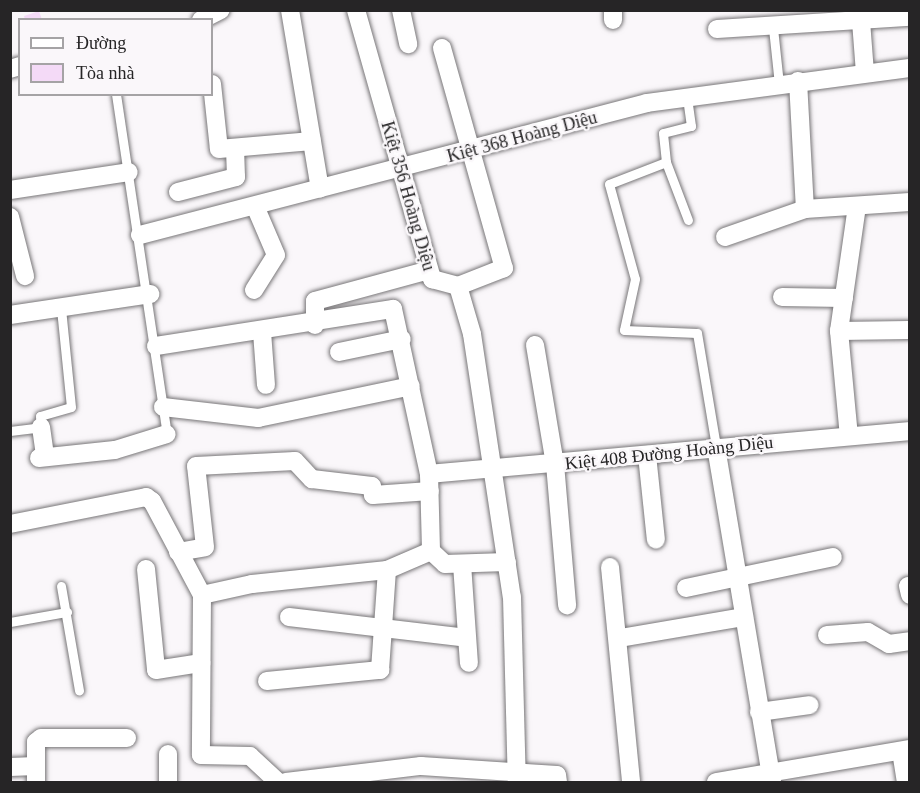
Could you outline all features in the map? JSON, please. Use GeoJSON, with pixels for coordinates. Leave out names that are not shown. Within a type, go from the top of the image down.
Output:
{"type":"FeatureCollection","features":[{"type":"Feature","properties":{"kind":"street"},"geometry":{"type":"LineString","coordinates":[[205,18],[221,10]]}},
{"type":"Feature","properties":{"kind":"street"},"geometry":{"type":"LineString","coordinates":[[290,10],[320,189]]}},
{"type":"Feature","properties":{"kind":"street","name":"Kiệt 356 Hoàng Diệu"},"geometry":{"type":"LineString","coordinates":[[356,10],[399,169],[432,279],[458,286],[495,471],[507,562],[517,779]]}},
{"type":"Feature","properties":{"kind":"street"},"geometry":{"type":"LineString","coordinates":[[401,10],[408,44]]}},
{"type":"Feature","properties":{"kind":"street"},"geometry":{"type":"LineString","coordinates":[[717,28],[773,28],[909,17]]}},
{"type":"Feature","properties":{"kind":"street"},"geometry":{"type":"LineString","coordinates":[[861,21],[865,73]]}},
{"type":"Feature","properties":{"kind":"street"},"geometry":{"type":"LineString","coordinates":[[442,48],[468,151],[504,268],[458,286]]}},
{"type":"Feature","properties":{"kind":"street","name":"Kiệt 368 Hoàng Diệu"},"geometry":{"type":"LineString","coordinates":[[140,235],[687,98],[798,81],[909,68]]}},
{"type":"Feature","properties":{"kind":"street"},"geometry":{"type":"LineString","coordinates":[[798,81],[805,209]]}},
{"type":"Feature","properties":{"kind":"street"},"geometry":{"type":"LineString","coordinates":[[213,93],[219,149],[235,150],[312,141]]}},
{"type":"Feature","properties":{"kind":"street"},"geometry":{"type":"LineString","coordinates":[[178,192],[236,177],[235,150]]}},
{"type":"Feature","properties":{"kind":"street"},"geometry":{"type":"LineString","coordinates":[[10,190],[129,172]]}},
{"type":"Feature","properties":{"kind":"street"},"geometry":{"type":"LineString","coordinates":[[725,237],[805,209],[909,202]]}},
{"type":"Feature","properties":{"kind":"street"},"geometry":{"type":"LineString","coordinates":[[254,290],[276,255],[255,206]]}},
{"type":"Feature","properties":{"kind":"street"},"geometry":{"type":"LineString","coordinates":[[849,436],[839,331],[856,206]]}},
{"type":"Feature","properties":{"kind":"street"},"geometry":{"type":"LineString","coordinates":[[10,217],[25,276]]}},
{"type":"Feature","properties":{"kind":"street"},"geometry":{"type":"LineString","coordinates":[[315,325],[315,301],[429,270]]}},
{"type":"Feature","properties":{"kind":"street"},"geometry":{"type":"LineString","coordinates":[[10,315],[150,294]]}},
{"type":"Feature","properties":{"kind":"street"},"geometry":{"type":"LineString","coordinates":[[782,297],[844,297]]}},
{"type":"Feature","properties":{"kind":"street"},"geometry":{"type":"LineString","coordinates":[[156,346],[315,325],[393,309],[402,339],[430,483],[431,551],[445,564],[507,562]]}},
{"type":"Feature","properties":{"kind":"street"},"geometry":{"type":"LineString","coordinates":[[839,331],[909,330]]}},
{"type":"Feature","properties":{"kind":"street"},"geometry":{"type":"LineString","coordinates":[[262,332],[266,385]]}},
{"type":"Feature","properties":{"kind":"street"},"geometry":{"type":"LineString","coordinates":[[339,352],[402,339]]}},
{"type":"Feature","properties":{"kind":"street"},"geometry":{"type":"LineString","coordinates":[[535,345],[555,464],[567,605]]}},
{"type":"Feature","properties":{"kind":"street"},"geometry":{"type":"LineString","coordinates":[[163,407],[258,418],[411,386]]}},
{"type":"Feature","properties":{"kind":"street"},"geometry":{"type":"LineString","coordinates":[[41,427],[42,457],[115,450],[167,434]]}},
{"type":"Feature","properties":{"kind":"street","name":"Kiệt 408 Đường Hoàng Diệu"},"geometry":{"type":"LineString","coordinates":[[178,552],[205,547],[196,466],[295,461],[312,479],[372,486],[373,495],[495,471],[716,447],[909,431]]}},
{"type":"Feature","properties":{"kind":"street"},"geometry":{"type":"LineString","coordinates":[[716,447],[770,778]]}},
{"type":"Feature","properties":{"kind":"street"},"geometry":{"type":"LineString","coordinates":[[648,455],[656,540]]}},
{"type":"Feature","properties":{"kind":"street"},"geometry":{"type":"LineString","coordinates":[[10,525],[146,496],[202,595],[201,755],[250,756],[278,783]]}},
{"type":"Feature","properties":{"kind":"street"},"geometry":{"type":"LineString","coordinates":[[202,595],[252,584],[387,570],[431,551]]}},
{"type":"Feature","properties":{"kind":"street"},"geometry":{"type":"LineString","coordinates":[[686,588],[738,581],[833,557]]}},
{"type":"Feature","properties":{"kind":"street"},"geometry":{"type":"LineString","coordinates":[[462,564],[469,663]]}},
{"type":"Feature","properties":{"kind":"street"},"geometry":{"type":"LineString","coordinates":[[610,567],[620,638],[631,783]]}},
{"type":"Feature","properties":{"kind":"street"},"geometry":{"type":"LineString","coordinates":[[146,569],[156,670],[201,663]]}},
{"type":"Feature","properties":{"kind":"street"},"geometry":{"type":"LineString","coordinates":[[267,681],[380,670],[387,570]]}},
{"type":"Feature","properties":{"kind":"street"},"geometry":{"type":"LineString","coordinates":[[289,617],[382,633],[467,638]]}},
{"type":"Feature","properties":{"kind":"street"},"geometry":{"type":"LineString","coordinates":[[620,638],[744,617]]}},
{"type":"Feature","properties":{"kind":"street"},"geometry":{"type":"LineString","coordinates":[[827,635],[868,632],[889,644],[909,641]]}},
{"type":"Feature","properties":{"kind":"street"},"geometry":{"type":"LineString","coordinates":[[759,711],[810,705]]}},
{"type":"Feature","properties":{"kind":"street"},"geometry":{"type":"LineString","coordinates":[[10,767],[36,774],[36,742],[41,738],[127,738]]}},
{"type":"Feature","properties":{"kind":"street"},"geometry":{"type":"LineString","coordinates":[[716,783],[770,778],[905,750],[906,783]]}},
{"type":"Feature","properties":{"kind":"street"},"geometry":{"type":"LineString","coordinates":[[168,754],[168,783]]}},
{"type":"Feature","properties":{"kind":"street"},"geometry":{"type":"LineString","coordinates":[[286,783],[422,766],[478,777],[558,779]]}},
{"type":"Feature","properties":{"kind":"lane"},"geometry":{"type":"LineString","coordinates":[[773,28],[779,84]]}},
{"type":"Feature","properties":{"kind":"lane"},"geometry":{"type":"LineString","coordinates":[[116,96],[150,294],[167,434]]}},
{"type":"Feature","properties":{"kind":"lane"},"geometry":{"type":"LineString","coordinates":[[687,98],[691,126],[663,133],[666,162],[688,220]]}},
{"type":"Feature","properties":{"kind":"lane"},"geometry":{"type":"LineString","coordinates":[[666,162],[609,184],[635,279],[624,330],[697,333],[716,447]]}},
{"type":"Feature","properties":{"kind":"lane"},"geometry":{"type":"LineString","coordinates":[[10,431],[41,427],[40,416],[71,407],[61,308]]}},
{"type":"Feature","properties":{"kind":"lane"},"geometry":{"type":"LineString","coordinates":[[61,586],[79,690]]}},
{"type":"Feature","properties":{"kind":"lane"},"geometry":{"type":"LineString","coordinates":[[10,621],[67,612]]}},
{"type":"Feature","properties":{"kind":"building"},"geometry":{"type":"Polygon","coordinates":[[[39,11],[41,18],[24,18],[24,16],[39,11]]]}}]}
